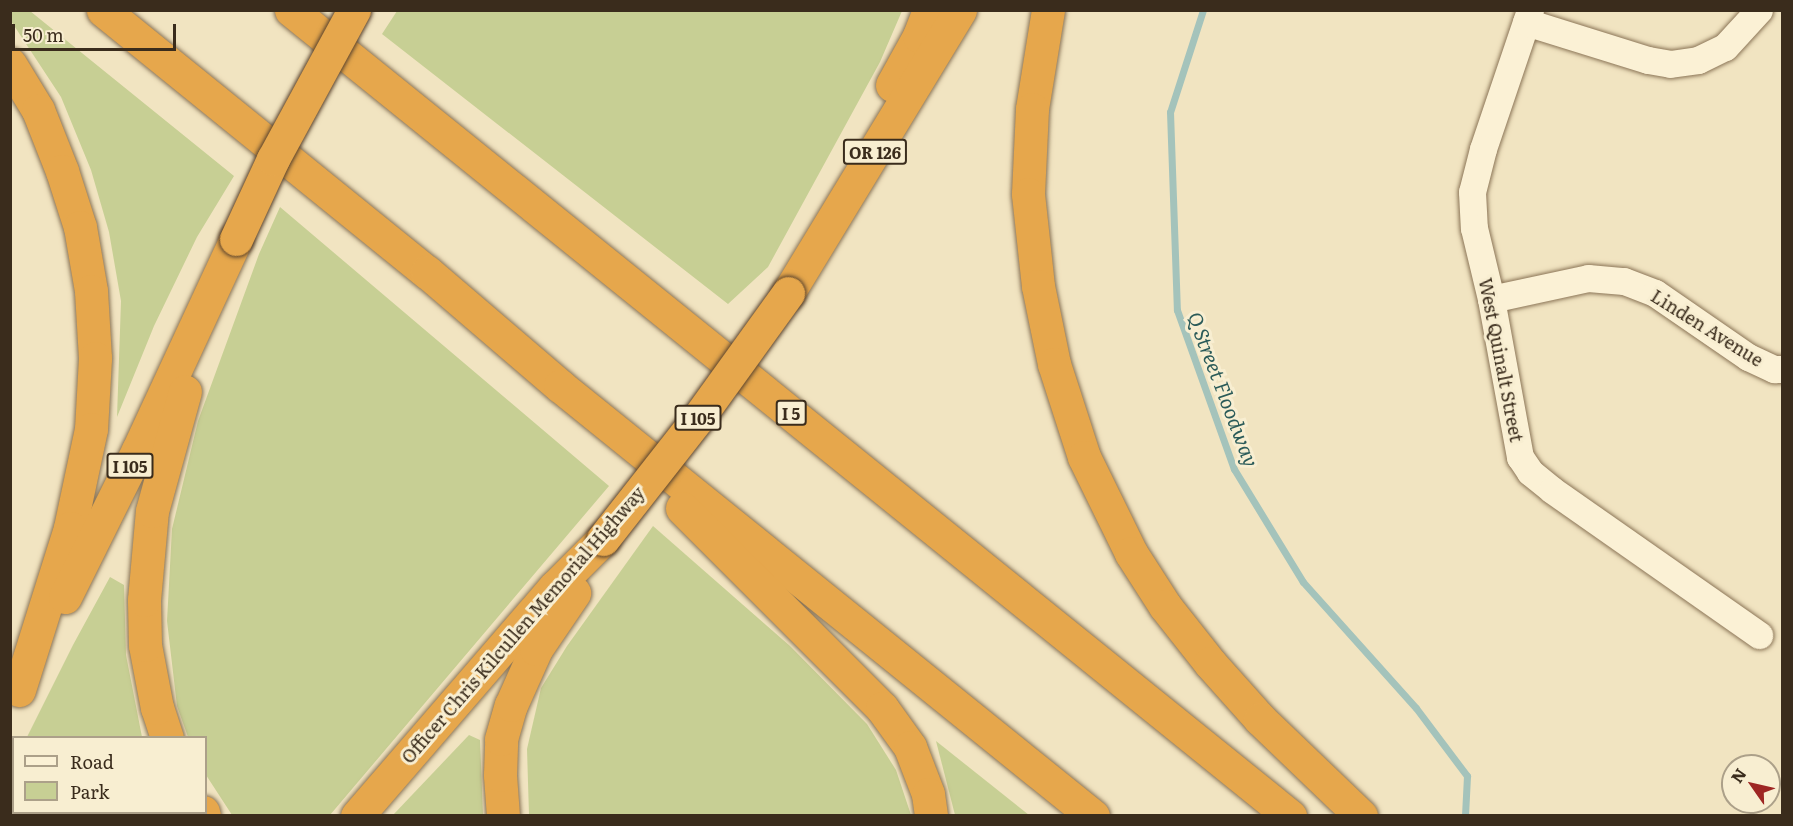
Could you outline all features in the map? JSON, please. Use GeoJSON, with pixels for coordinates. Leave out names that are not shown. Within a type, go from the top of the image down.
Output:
{"type":"FeatureCollection","features":[{"type":"Feature","properties":{"kind":"highway"},"geometry":{"type":"LineString","coordinates":[[103,10],[427,272],[560,386],[1093,816]]}},
{"type":"Feature","properties":{"kind":"highway","name":"I 5"},"geometry":{"type":"LineString","coordinates":[[291,10],[1290,816]]}},
{"type":"Feature","properties":{"kind":"highway"},"geometry":{"type":"LineString","coordinates":[[327,10],[499,177]]}},
{"type":"Feature","properties":{"kind":"highway","name":"I 105"},"geometry":{"type":"LineString","coordinates":[[15,699],[138,450],[273,159],[354,10]]}},
{"type":"Feature","properties":{"kind":"highway"},"geometry":{"type":"LineString","coordinates":[[788,293],[919,36],[929,10]]}},
{"type":"Feature","properties":{"kind":"highway","name":"Officer Chris Kilcullen Memorial Highway"},"geometry":{"type":"LineString","coordinates":[[357,816],[555,587],[603,539],[698,418],[788,293],[960,10]]}},
{"type":"Feature","properties":{"kind":"highway"},"geometry":{"type":"LineString","coordinates":[[1048,10],[1032,109],[1028,194],[1038,286],[1052,353],[1084,457],[1131,553],[1165,606],[1210,663],[1260,719],[1361,816]]}},
{"type":"Feature","properties":{"kind":"highway"},"geometry":{"type":"LineString","coordinates":[[10,64],[38,110],[62,171],[80,227],[91,291],[95,358],[91,429],[70,528],[15,699]]}},
{"type":"Feature","properties":{"kind":"highway"},"geometry":{"type":"LineString","coordinates":[[166,736],[145,645],[144,600],[152,511],[177,414],[236,239]]}},
{"type":"Feature","properties":{"kind":"highway"},"geometry":{"type":"LineString","coordinates":[[560,386],[882,708],[910,747],[928,794],[932,816]]}},
{"type":"Feature","properties":{"kind":"highway"},"geometry":{"type":"LineString","coordinates":[[503,816],[500,775],[501,739],[512,705],[536,649],[572,597],[603,539]]}},
{"type":"Feature","properties":{"kind":"street"},"geometry":{"type":"LineString","coordinates":[[1528,16],[1648,60],[1670,64],[1698,60],[1725,47],[1759,10]]}},
{"type":"Feature","properties":{"kind":"street","name":"West Quinalt Street"},"geometry":{"type":"LineString","coordinates":[[1528,16],[1483,149],[1472,192],[1474,228],[1491,299],[1520,457],[1530,472],[1552,490],[1759,635]]}},
{"type":"Feature","properties":{"kind":"street","name":"Linden Avenue"},"geometry":{"type":"LineString","coordinates":[[1491,299],[1588,278],[1624,281],[1655,293],[1748,357],[1774,369],[1782,369]]}},
{"type":"Feature","properties":{"kind":"green space"},"geometry":{"type":"Polygon","coordinates":[[[11,10],[30,11],[234,176],[197,237],[154,326],[117,417],[121,301],[109,232],[91,170],[61,97],[11,21],[11,10]]]}},
{"type":"Feature","properties":{"kind":"green space"},"geometry":{"type":"Polygon","coordinates":[[[397,11],[902,11],[880,62],[768,267],[728,304],[382,34],[397,11]]]}},
{"type":"Feature","properties":{"kind":"green space"},"geometry":{"type":"Polygon","coordinates":[[[280,207],[609,486],[330,815],[232,815],[207,777],[207,736],[188,736],[177,706],[167,621],[172,529],[198,421],[259,254],[280,207]]]}},
{"type":"Feature","properties":{"kind":"green space"},"geometry":{"type":"Polygon","coordinates":[[[653,526],[790,646],[867,724],[896,770],[911,815],[529,815],[527,749],[541,688],[567,646],[653,526]]]}},
{"type":"Feature","properties":{"kind":"green space"},"geometry":{"type":"Polygon","coordinates":[[[110,577],[124,585],[126,655],[142,736],[28,736],[110,577]]]}},
{"type":"Feature","properties":{"kind":"green space"},"geometry":{"type":"Polygon","coordinates":[[[469,735],[480,740],[483,815],[393,815],[469,735]]]}},
{"type":"Feature","properties":{"kind":"green space"},"geometry":{"type":"Polygon","coordinates":[[[936,741],[1029,815],[955,815],[936,741]]]}},
{"type":"Feature","properties":{"kind":"waterway","name":"Q Street Floodway"},"geometry":{"type":"LineString","coordinates":[[1203,10],[1170,112],[1177,310],[1234,469],[1303,582],[1416,708],[1467,776],[1465,816]]}}]}
